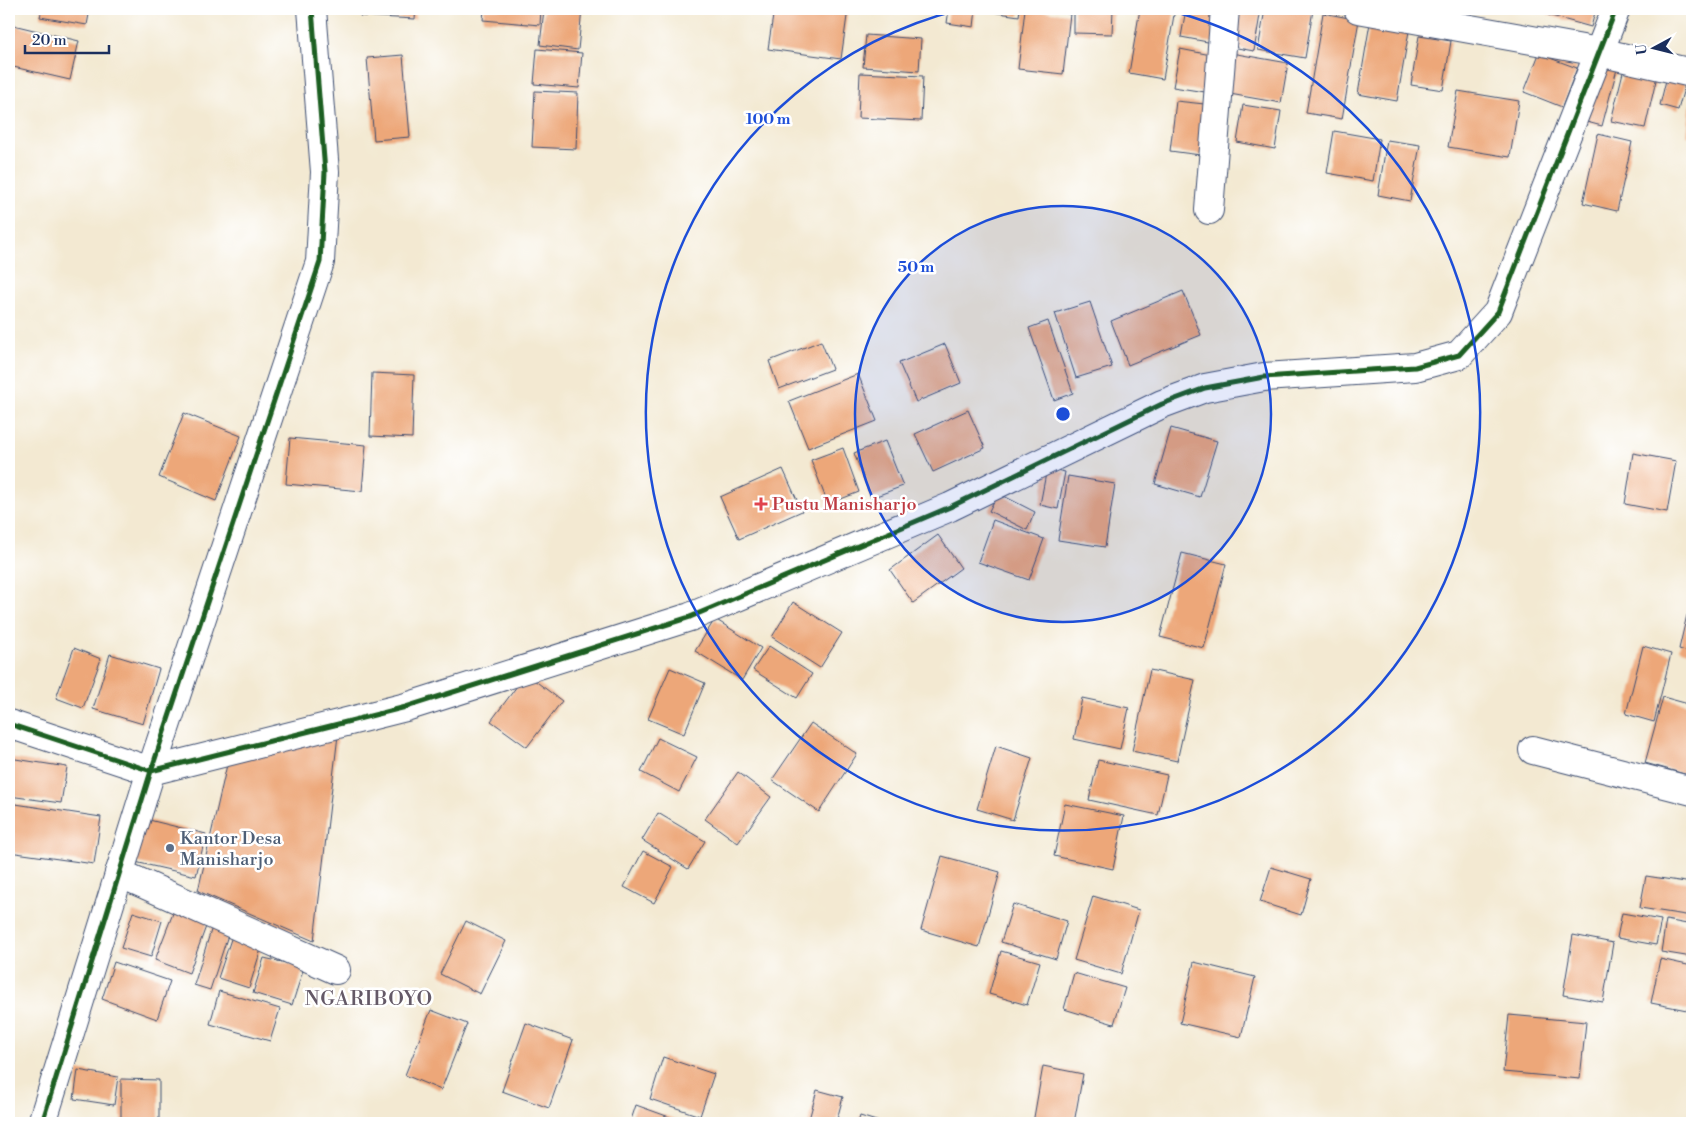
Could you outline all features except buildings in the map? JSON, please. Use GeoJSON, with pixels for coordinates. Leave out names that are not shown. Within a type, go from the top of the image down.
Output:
{"type":"FeatureCollection","features":[{"type":"Feature","properties":{"kind":"street"},"geometry":{"type":"LineString","coordinates":[[42,1123],[151,771],[320,262],[325,172],[312,9]]}},
{"type":"Feature","properties":{"kind":"street"},"geometry":{"type":"LineString","coordinates":[[1209,210],[1225,9]]}},
{"type":"Feature","properties":{"kind":"street"},"geometry":{"type":"LineString","coordinates":[[1358,9],[1599,52],[1692,73]]}},
{"type":"Feature","properties":{"kind":"street"},"geometry":{"type":"LineString","coordinates":[[9,724],[151,771],[406,707],[690,617],[950,507],[1162,404],[1205,388],[1264,377],[1414,368],[1459,355],[1498,312],[1616,9]]}},
{"type":"Feature","properties":{"kind":"street"},"geometry":{"type":"LineString","coordinates":[[1533,750],[1692,791]]}},
{"type":"Feature","properties":{"kind":"street"},"geometry":{"type":"LineString","coordinates":[[120,873],[336,970]]}},
{"type":"Feature","properties":{"kind":"cycle path"},"geometry":{"type":"LineString","coordinates":[[9,724],[151,771],[320,262],[325,172],[312,9]]}},
{"type":"Feature","properties":{"kind":"cycle path"},"geometry":{"type":"LineString","coordinates":[[42,1123],[151,771],[406,707],[690,617],[950,507],[1162,404],[1205,388],[1264,377],[1415,367],[1459,355],[1498,312],[1616,9]]}},
{"type":"Feature","properties":{"kind":"place","name":"Pustu Manisharjo"},"geometry":{"type":"Point","coordinates":[761,504]}},
{"type":"Feature","properties":{"kind":"place","name":"Kantor Desa Manisharjo"},"geometry":{"type":"Point","coordinates":[170,848]}},
{"type":"Feature","properties":{"kind":"district","name":"NGARIBOYO"},"geometry":{"type":"Point","coordinates":[369,999]}}]}
